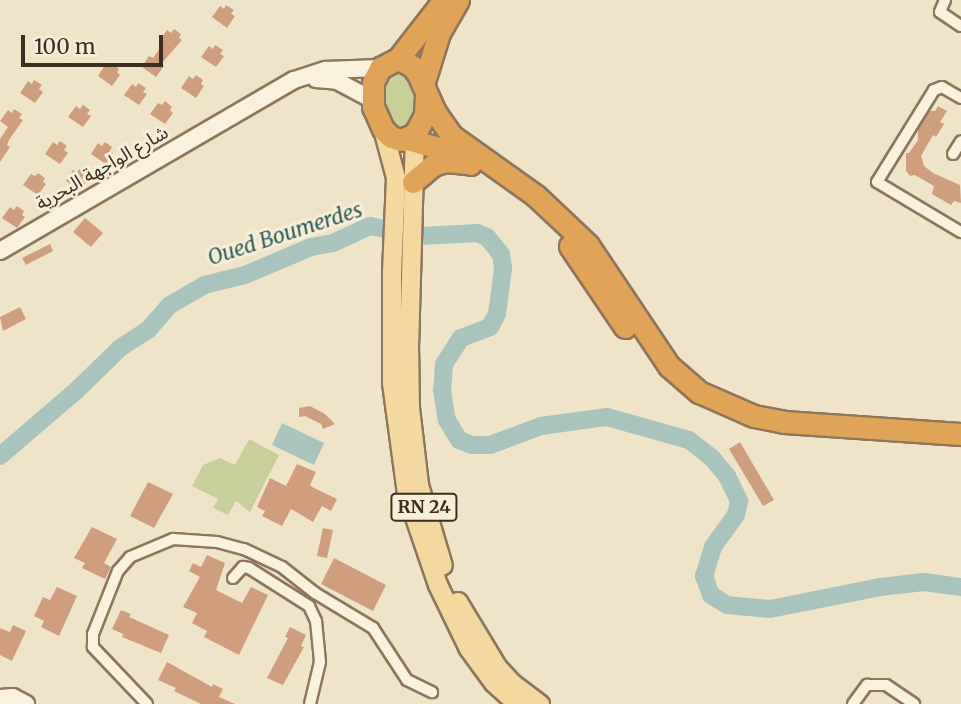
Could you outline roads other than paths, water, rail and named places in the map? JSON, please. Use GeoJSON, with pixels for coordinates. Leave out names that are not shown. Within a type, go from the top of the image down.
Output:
{"type":"FeatureCollection","features":[{"type":"Feature","properties":{"kind":"highway"},"geometry":{"type":"LineString","coordinates":[[444,0],[373,82],[372,100],[383,129],[391,138],[412,138],[446,150],[470,164],[562,236],[654,367],[699,406],[743,424],[795,435],[961,445]]}},
{"type":"Feature","properties":{"kind":"highway"},"geometry":{"type":"LineString","coordinates":[[412,138],[425,114],[424,90],[439,33],[458,0]]}},
{"type":"Feature","properties":{"kind":"highway"},"geometry":{"type":"LineString","coordinates":[[389,63],[412,66],[443,124],[459,142],[536,196],[588,245],[669,366],[699,392],[754,416],[784,422],[961,434]]}},
{"type":"Feature","properties":{"kind":"highway"},"geometry":{"type":"LineString","coordinates":[[407,192],[433,165],[458,161],[470,164]]}},
{"type":"Feature","properties":{"kind":"main road","name":"شارع الواجهة البحرية"},"geometry":{"type":"LineString","coordinates":[[0,251],[261,98],[314,72],[389,63]]}},
{"type":"Feature","properties":{"kind":"main road","name":"شارع الواجهة البحرية"},"geometry":{"type":"LineString","coordinates":[[225,121],[246,114],[298,85],[318,79],[337,81],[372,100]]}},
{"type":"Feature","properties":{"kind":"main road","name":"RN 24"},"geometry":{"type":"LineString","coordinates":[[383,129],[395,170],[407,192],[411,274],[411,419],[419,485],[430,528],[460,607],[486,652],[513,684],[540,704]]}},
{"type":"Feature","properties":{"kind":"main road","name":"RN 24"},"geometry":{"type":"LineString","coordinates":[[412,138],[407,192],[392,272],[394,412],[412,515],[438,585],[469,649],[494,683],[517,704]]}},
{"type":"Feature","properties":{"kind":"main road"},"geometry":{"type":"LineString","coordinates":[[0,698],[13,697],[26,704]]}},
{"type":"Feature","properties":{"kind":"street"},"geometry":{"type":"LineString","coordinates":[[945,0],[940,12],[961,26]]}},
{"type":"Feature","properties":{"kind":"street"},"geometry":{"type":"LineString","coordinates":[[961,98],[942,87],[934,90],[877,182],[961,232]]}},
{"type":"Feature","properties":{"kind":"street"},"geometry":{"type":"LineString","coordinates":[[953,154],[961,141]]}},
{"type":"Feature","properties":{"kind":"street"},"geometry":{"type":"LineString","coordinates":[[147,704],[93,647],[93,634],[118,571],[130,557],[173,539],[217,542],[244,549],[282,567],[315,593],[373,628],[407,680],[432,692]]}},
{"type":"Feature","properties":{"kind":"street"},"geometry":{"type":"LineString","coordinates":[[233,578],[243,567],[248,568],[309,606],[316,621],[320,662],[310,704]]}},
{"type":"Feature","properties":{"kind":"street"},"geometry":{"type":"LineString","coordinates":[[853,704],[867,685],[886,685],[914,704]]}},
{"type":"Feature","properties":{"kind":"water"},"geometry":{"type":"Polygon","coordinates":[[[282,423],[324,443],[314,465],[272,445],[282,423]]]}},
{"type":"Feature","properties":{"kind":"waterway","name":"Oued Boumerdes"},"geometry":{"type":"LineString","coordinates":[[0,456],[77,390],[120,348],[148,330],[170,305],[204,285],[245,275],[311,247],[333,243],[370,226],[421,236],[477,233],[487,237],[501,254],[503,269],[497,314],[490,327],[461,338],[444,364],[442,390],[447,420],[459,440],[472,445],[490,445],[541,426],[607,417],[689,440],[712,458],[727,476],[739,501],[736,515],[713,547],[704,576],[711,595],[727,605],[770,609],[880,587],[924,582],[961,587]]}}]}
